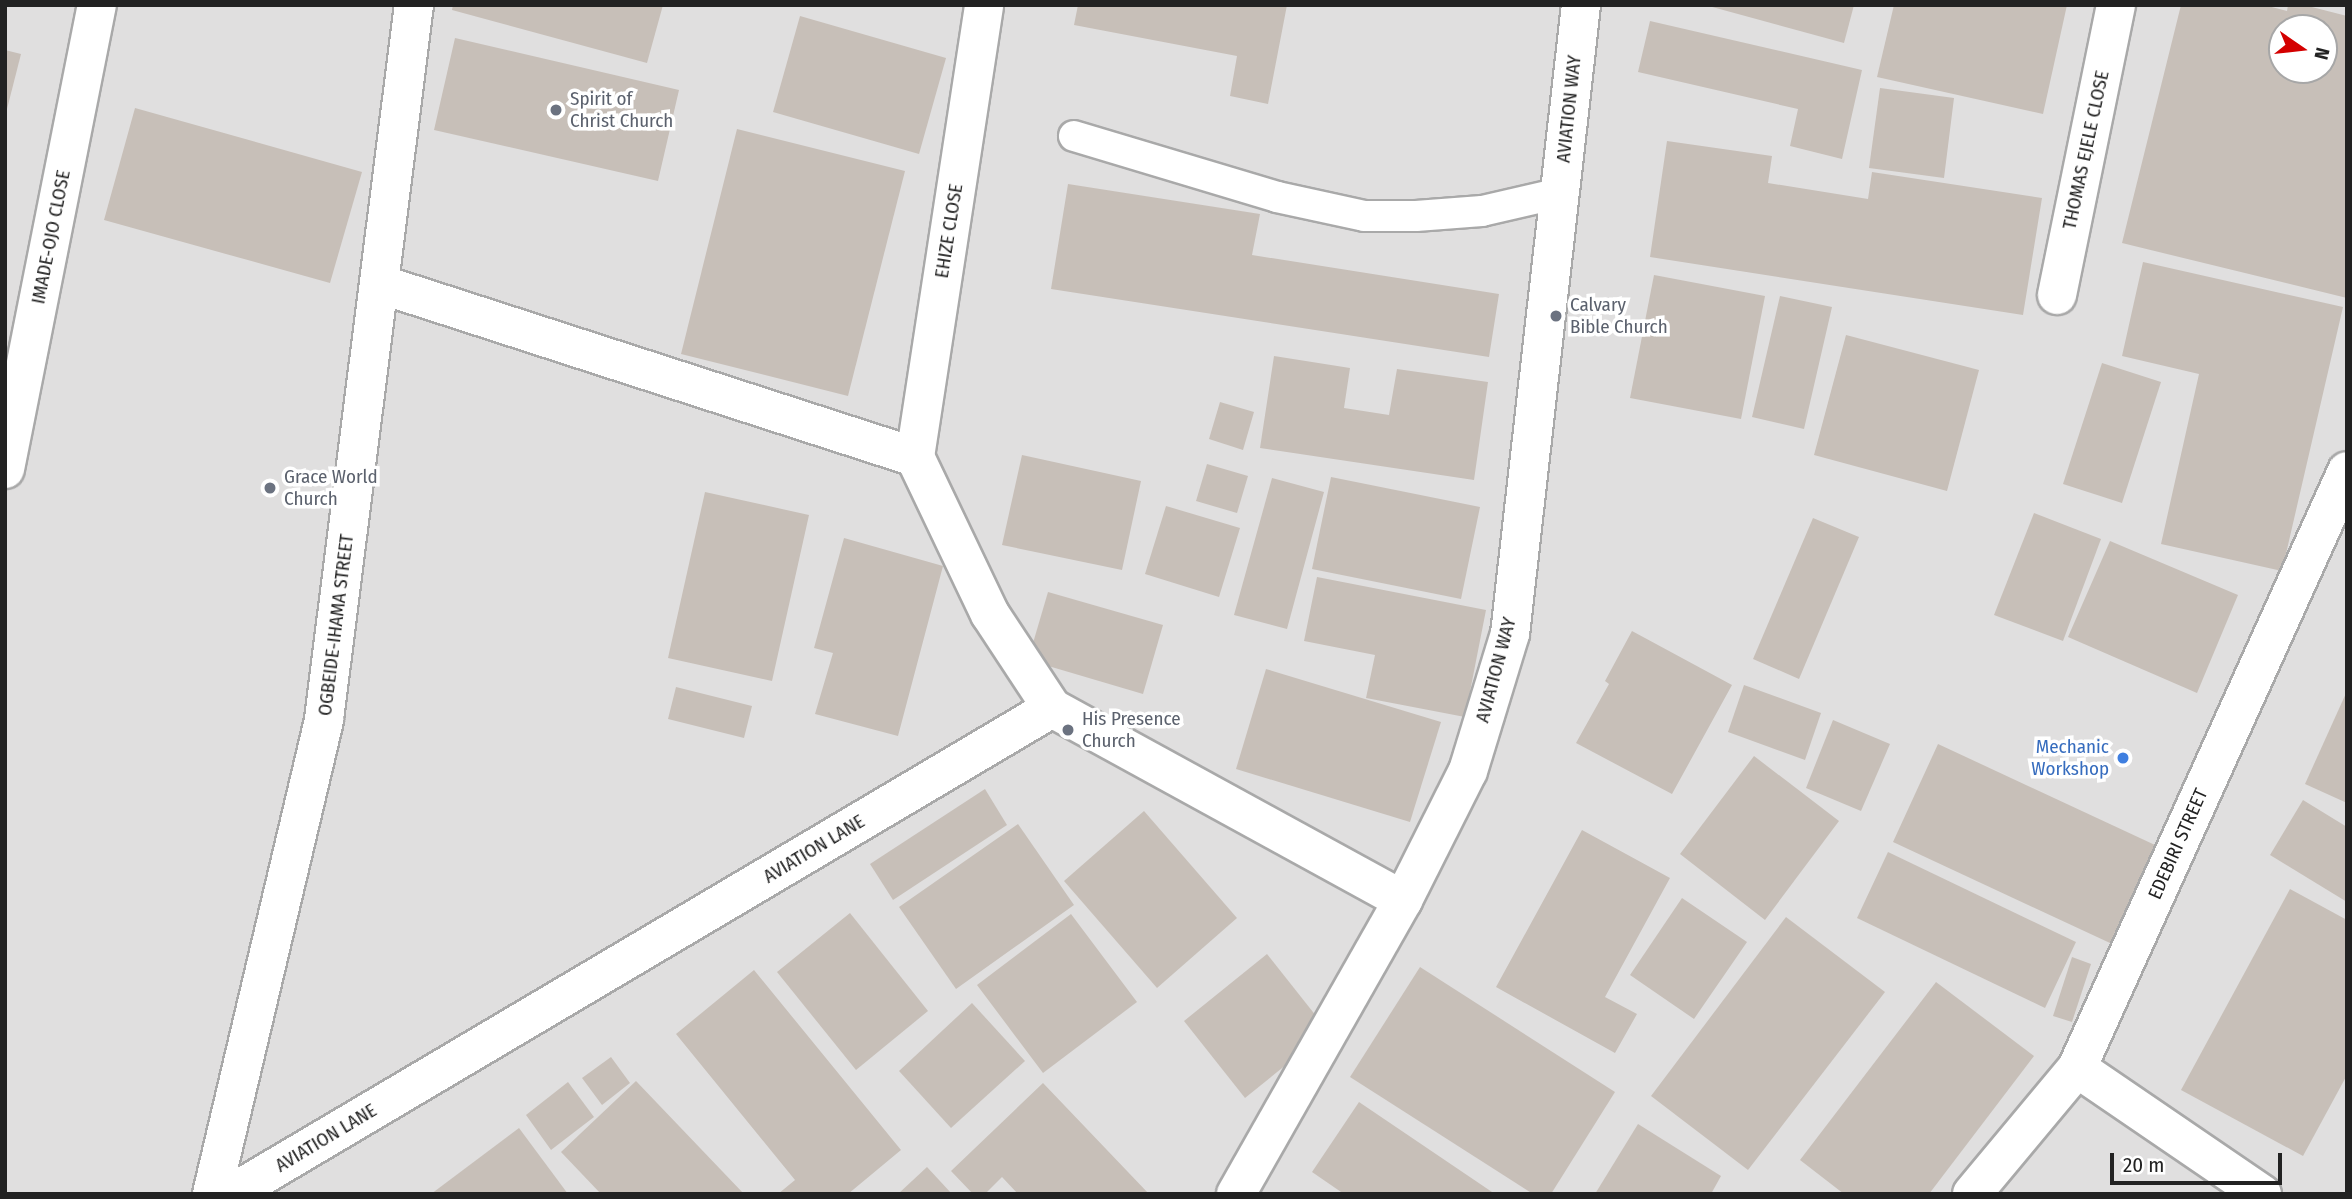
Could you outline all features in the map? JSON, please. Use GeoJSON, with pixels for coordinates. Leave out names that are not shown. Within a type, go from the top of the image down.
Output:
{"type":"FeatureCollection","features":[{"type":"Feature","properties":{"kind":"street","name":"IMADE-OJO CLOSE"},"geometry":{"type":"LineString","coordinates":[[5,469],[97,5]]}},
{"type":"Feature","properties":{"kind":"street","name":"OGBEIDE-IHAMA STREET"},"geometry":{"type":"LineString","coordinates":[[212,1194],[324,719],[414,5]]}},
{"type":"Feature","properties":{"kind":"street","name":"EHIZE CLOSE"},"geometry":{"type":"LineString","coordinates":[[915,457],[984,5]]}},
{"type":"Feature","properties":{"kind":"street","name":"AVIATION WAY"},"geometry":{"type":"LineString","coordinates":[[1236,1194],[1403,900],[1468,771],[1510,634],[1581,5]]}},
{"type":"Feature","properties":{"kind":"street","name":"THOMAS EJELE CLOSE"},"geometry":{"type":"LineString","coordinates":[[2057,295],[2116,5]]}},
{"type":"Feature","properties":{"kind":"street"},"geometry":{"type":"LineString","coordinates":[[380,284],[915,457],[990,614],[1052,708],[1403,900]]}},
{"type":"Feature","properties":{"kind":"street","name":"EDEBIRI STREET"},"geometry":{"type":"LineString","coordinates":[[1972,1194],[2077,1068],[2347,471]]}},
{"type":"Feature","properties":{"kind":"street","name":"AVIATION LANE"},"geometry":{"type":"LineString","coordinates":[[231,1194],[1052,708]]}},
{"type":"Feature","properties":{"kind":"street"},"geometry":{"type":"LineString","coordinates":[[2077,1068],[2262,1194]]}},
{"type":"Feature","properties":{"kind":"lane"},"geometry":{"type":"LineString","coordinates":[[1074,136],[1278,197],[1364,216],[1416,216],[1482,211],[1560,193]]}},
{"type":"Feature","properties":{"kind":"shaded area"},"geometry":{"type":"Polygon","coordinates":[[[5,5],[2347,5],[2347,1194],[5,1194],[5,5]]]}},
{"type":"Feature","properties":{"kind":"building"},"geometry":{"type":"Polygon","coordinates":[[[453,5],[663,5],[647,63],[452,10],[453,5]]]}},
{"type":"Feature","properties":{"kind":"building"},"geometry":{"type":"Polygon","coordinates":[[[1078,5],[1287,5],[1268,104],[1230,96],[1237,56],[1074,25],[1078,5]]]}},
{"type":"Feature","properties":{"kind":"building"},"geometry":{"type":"Polygon","coordinates":[[[1705,5],[1854,5],[1844,43],[1705,5]]]}},
{"type":"Feature","properties":{"kind":"building"},"geometry":{"type":"Polygon","coordinates":[[[1894,5],[2067,5],[2043,114],[1877,77],[1894,5]]]}},
{"type":"Feature","properties":{"kind":"building"},"geometry":{"type":"Polygon","coordinates":[[[2181,5],[2264,5],[2287,11],[2288,5],[2304,5],[2347,16],[2347,298],[2122,243],[2181,5]]]}},
{"type":"Feature","properties":{"kind":"building"},"geometry":{"type":"Polygon","coordinates":[[[800,16],[946,58],[919,154],[773,112],[800,16]]]}},
{"type":"Feature","properties":{"kind":"building"},"geometry":{"type":"Polygon","coordinates":[[[1650,21],[1862,70],[1842,159],[1790,146],[1798,109],[1638,72],[1650,21]]]}},
{"type":"Feature","properties":{"kind":"building","name":"Spirit of Christ Church"},"geometry":{"type":"Polygon","coordinates":[[[455,38],[679,90],[658,181],[434,130],[455,38]]]}},
{"type":"Feature","properties":{"kind":"building"},"geometry":{"type":"Polygon","coordinates":[[[5,50],[21,54],[6,113],[5,113],[5,50]]]}},
{"type":"Feature","properties":{"kind":"building"},"geometry":{"type":"Polygon","coordinates":[[[1880,88],[1954,98],[1944,178],[1869,168],[1880,88]]]}},
{"type":"Feature","properties":{"kind":"building"},"geometry":{"type":"Polygon","coordinates":[[[135,108],[362,172],[330,283],[104,220],[135,108]]]}},
{"type":"Feature","properties":{"kind":"building"},"geometry":{"type":"Polygon","coordinates":[[[737,129],[905,171],[848,396],[681,354],[737,129]]]}},
{"type":"Feature","properties":{"kind":"building"},"geometry":{"type":"Polygon","coordinates":[[[1667,141],[1772,156],[1768,183],[1868,199],[1872,172],[2042,198],[2023,315],[1650,257],[1667,141]]]}},
{"type":"Feature","properties":{"kind":"building"},"geometry":{"type":"Polygon","coordinates":[[[1068,184],[1260,214],[1252,255],[1499,294],[1489,357],[1051,289],[1068,184]]]}},
{"type":"Feature","properties":{"kind":"building"},"geometry":{"type":"Polygon","coordinates":[[[2143,262],[2343,307],[2282,571],[2161,544],[2199,374],[2122,356],[2143,262]]]}},
{"type":"Feature","properties":{"kind":"building"},"geometry":{"type":"Polygon","coordinates":[[[1654,275],[1765,296],[1741,419],[1630,398],[1654,275]]]}},
{"type":"Feature","properties":{"kind":"building"},"geometry":{"type":"Polygon","coordinates":[[[1780,296],[1832,307],[1804,429],[1752,417],[1780,296]]]}},
{"type":"Feature","properties":{"kind":"building"},"geometry":{"type":"Polygon","coordinates":[[[1846,335],[1979,370],[1947,491],[1814,455],[1846,335]]]}},
{"type":"Feature","properties":{"kind":"building"},"geometry":{"type":"Polygon","coordinates":[[[1274,356],[1350,368],[1344,408],[1389,415],[1397,369],[1488,382],[1474,480],[1260,448],[1274,356]]]}},
{"type":"Feature","properties":{"kind":"building"},"geometry":{"type":"Polygon","coordinates":[[[2102,363],[2161,382],[2122,503],[2063,484],[2102,363]]]}},
{"type":"Feature","properties":{"kind":"building"},"geometry":{"type":"Polygon","coordinates":[[[1220,402],[1254,412],[1243,450],[1209,439],[1220,402]]]}},
{"type":"Feature","properties":{"kind":"building"},"geometry":{"type":"Polygon","coordinates":[[[1022,455],[1141,481],[1122,570],[1002,545],[1022,455]]]}},
{"type":"Feature","properties":{"kind":"building"},"geometry":{"type":"Polygon","coordinates":[[[1207,464],[1248,476],[1237,513],[1196,501],[1207,464]]]}},
{"type":"Feature","properties":{"kind":"building"},"geometry":{"type":"Polygon","coordinates":[[[1331,477],[1480,507],[1461,599],[1312,569],[1331,477]]]}},
{"type":"Feature","properties":{"kind":"building"},"geometry":{"type":"Polygon","coordinates":[[[1272,478],[1324,492],[1287,629],[1234,615],[1272,478]]]}},
{"type":"Feature","properties":{"kind":"building"},"geometry":{"type":"Polygon","coordinates":[[[705,492],[809,515],[772,681],[668,658],[705,492]]]}},
{"type":"Feature","properties":{"kind":"building"},"geometry":{"type":"Polygon","coordinates":[[[1166,506],[1240,528],[1219,597],[1145,574],[1166,506]]]}},
{"type":"Feature","properties":{"kind":"building"},"geometry":{"type":"Polygon","coordinates":[[[2034,513],[2101,539],[2063,641],[1994,615],[2034,513]]]}},
{"type":"Feature","properties":{"kind":"building"},"geometry":{"type":"Polygon","coordinates":[[[1813,518],[1859,537],[1799,679],[1753,659],[1813,518]]]}},
{"type":"Feature","properties":{"kind":"building"},"geometry":{"type":"Polygon","coordinates":[[[844,538],[943,566],[898,736],[815,714],[833,653],[814,648],[844,538]]]}},
{"type":"Feature","properties":{"kind":"building"},"geometry":{"type":"Polygon","coordinates":[[[2110,541],[2238,595],[2197,693],[2068,637],[2110,541]]]}},
{"type":"Feature","properties":{"kind":"building"},"geometry":{"type":"Polygon","coordinates":[[[1317,577],[1486,610],[1465,717],[1366,698],[1375,655],[1304,641],[1317,577]]]}},
{"type":"Feature","properties":{"kind":"building"},"geometry":{"type":"Polygon","coordinates":[[[1048,592],[1163,625],[1143,694],[1028,660],[1048,592]]]}},
{"type":"Feature","properties":{"kind":"building"},"geometry":{"type":"Polygon","coordinates":[[[1632,631],[1732,685],[1672,794],[1576,743],[1609,684],[1605,681],[1632,631]]]}},
{"type":"Feature","properties":{"kind":"building"},"geometry":{"type":"Polygon","coordinates":[[[1266,669],[1441,722],[1410,822],[1236,769],[1266,669]]]}},
{"type":"Feature","properties":{"kind":"building"},"geometry":{"type":"Polygon","coordinates":[[[1744,685],[1821,713],[1805,760],[1728,732],[1744,685]]]}},
{"type":"Feature","properties":{"kind":"building"},"geometry":{"type":"Polygon","coordinates":[[[676,687],[752,706],[744,738],[668,719],[676,687]]]}},
{"type":"Feature","properties":{"kind":"building"},"geometry":{"type":"Polygon","coordinates":[[[2347,691],[2347,803],[2305,784],[2347,691]]]}},
{"type":"Feature","properties":{"kind":"building"},"geometry":{"type":"Polygon","coordinates":[[[1833,720],[1890,744],[1861,811],[1806,788],[1833,720]]]}},
{"type":"Feature","properties":{"kind":"building"},"geometry":{"type":"Polygon","coordinates":[[[1938,744],[2155,845],[2110,943],[1893,842],[1938,744]]]}},
{"type":"Feature","properties":{"kind":"building"},"geometry":{"type":"Polygon","coordinates":[[[1754,756],[1839,821],[1765,920],[1680,854],[1754,756]]]}},
{"type":"Feature","properties":{"kind":"building"},"geometry":{"type":"Polygon","coordinates":[[[985,789],[1007,825],[893,900],[870,864],[985,789]]]}},
{"type":"Feature","properties":{"kind":"building"},"geometry":{"type":"Polygon","coordinates":[[[2303,800],[2347,827],[2347,902],[2270,855],[2303,800]]]}},
{"type":"Feature","properties":{"kind":"building"},"geometry":{"type":"Polygon","coordinates":[[[1144,811],[1237,918],[1157,988],[1064,881],[1144,811]]]}},
{"type":"Feature","properties":{"kind":"building"},"geometry":{"type":"Polygon","coordinates":[[[1018,824],[1074,905],[956,989],[899,907],[1018,824]]]}},
{"type":"Feature","properties":{"kind":"building"},"geometry":{"type":"Polygon","coordinates":[[[1582,830],[1670,878],[1605,997],[1637,1014],[1615,1053],[1496,987],[1582,830]]]}},
{"type":"Feature","properties":{"kind":"building"},"geometry":{"type":"Polygon","coordinates":[[[1888,852],[2076,942],[2045,1008],[1857,918],[1888,852]]]}},
{"type":"Feature","properties":{"kind":"building"},"geometry":{"type":"Polygon","coordinates":[[[2290,889],[2347,920],[2347,1075],[2303,1156],[2181,1090],[2290,889]]]}},
{"type":"Feature","properties":{"kind":"building"},"geometry":{"type":"Polygon","coordinates":[[[1682,898],[1747,942],[1694,1019],[1630,975],[1682,898]]]}},
{"type":"Feature","properties":{"kind":"building"},"geometry":{"type":"Polygon","coordinates":[[[850,913],[928,1011],[856,1070],[777,972],[850,913]]]}},
{"type":"Feature","properties":{"kind":"building"},"geometry":{"type":"Polygon","coordinates":[[[1071,914],[1137,1002],[1043,1073],[977,985],[1071,914]]]}},
{"type":"Feature","properties":{"kind":"building"},"geometry":{"type":"Polygon","coordinates":[[[1786,917],[1885,992],[1748,1170],[1651,1096],[1786,917]]]}},
{"type":"Feature","properties":{"kind":"building"},"geometry":{"type":"Polygon","coordinates":[[[1267,954],[1328,1031],[1245,1098],[1184,1021],[1267,954]]]}},
{"type":"Feature","properties":{"kind":"building"},"geometry":{"type":"Polygon","coordinates":[[[2072,957],[2091,964],[2072,1022],[2053,1016],[2072,957]]]}},
{"type":"Feature","properties":{"kind":"building"},"geometry":{"type":"Polygon","coordinates":[[[1420,967],[1615,1092],[1551,1194],[1533,1194],[1350,1077],[1420,967]]]}},
{"type":"Feature","properties":{"kind":"building"},"geometry":{"type":"Polygon","coordinates":[[[754,970],[901,1150],[848,1194],[778,1194],[795,1180],[676,1034],[754,970]]]}},
{"type":"Feature","properties":{"kind":"building"},"geometry":{"type":"Polygon","coordinates":[[[1936,982],[2034,1056],[1929,1194],[1844,1194],[1800,1160],[1936,982]]]}},
{"type":"Feature","properties":{"kind":"building"},"geometry":{"type":"Polygon","coordinates":[[[972,1003],[1025,1061],[951,1128],[899,1071],[972,1003]]]}},
{"type":"Feature","properties":{"kind":"building"},"geometry":{"type":"Polygon","coordinates":[[[611,1057],[630,1083],[602,1105],[582,1078],[611,1057]]]}},
{"type":"Feature","properties":{"kind":"building"},"geometry":{"type":"Polygon","coordinates":[[[636,1081],[744,1194],[601,1194],[561,1152],[636,1081]]]}},
{"type":"Feature","properties":{"kind":"building"},"geometry":{"type":"Polygon","coordinates":[[[568,1082],[594,1117],[551,1150],[526,1115],[568,1082]]]}},
{"type":"Feature","properties":{"kind":"building"},"geometry":{"type":"Polygon","coordinates":[[[1043,1083],[1149,1194],[1018,1194],[1002,1177],[985,1194],[973,1194],[951,1171],[1043,1083]]]}},
{"type":"Feature","properties":{"kind":"building"},"geometry":{"type":"Polygon","coordinates":[[[1359,1102],[1495,1194],[1344,1194],[1312,1172],[1359,1102]]]}},
{"type":"Feature","properties":{"kind":"building"},"geometry":{"type":"Polygon","coordinates":[[[1638,1124],[1721,1176],[1711,1194],[1595,1194],[1638,1124]]]}},
{"type":"Feature","properties":{"kind":"building"},"geometry":{"type":"Polygon","coordinates":[[[519,1128],[568,1194],[431,1194],[519,1128]]]}},
{"type":"Feature","properties":{"kind":"building"},"geometry":{"type":"Polygon","coordinates":[[[927,1167],[952,1194],[898,1194],[927,1167]]]}},
{"type":"Feature","properties":{"kind":"place","name":"Spirit of Christ Church"},"geometry":{"type":"Point","coordinates":[556,110]}},
{"type":"Feature","properties":{"kind":"place","name":"Calvary Bible Church"},"geometry":{"type":"Point","coordinates":[1556,316]}},
{"type":"Feature","properties":{"kind":"place","name":"Grace World Church"},"geometry":{"type":"Point","coordinates":[270,488]}},
{"type":"Feature","properties":{"kind":"place","name":"His Presence Church"},"geometry":{"type":"Point","coordinates":[1068,730]}},
{"type":"Feature","properties":{"kind":"place","name":"Mechanic Workshop"},"geometry":{"type":"Point","coordinates":[2123,758]}}]}
